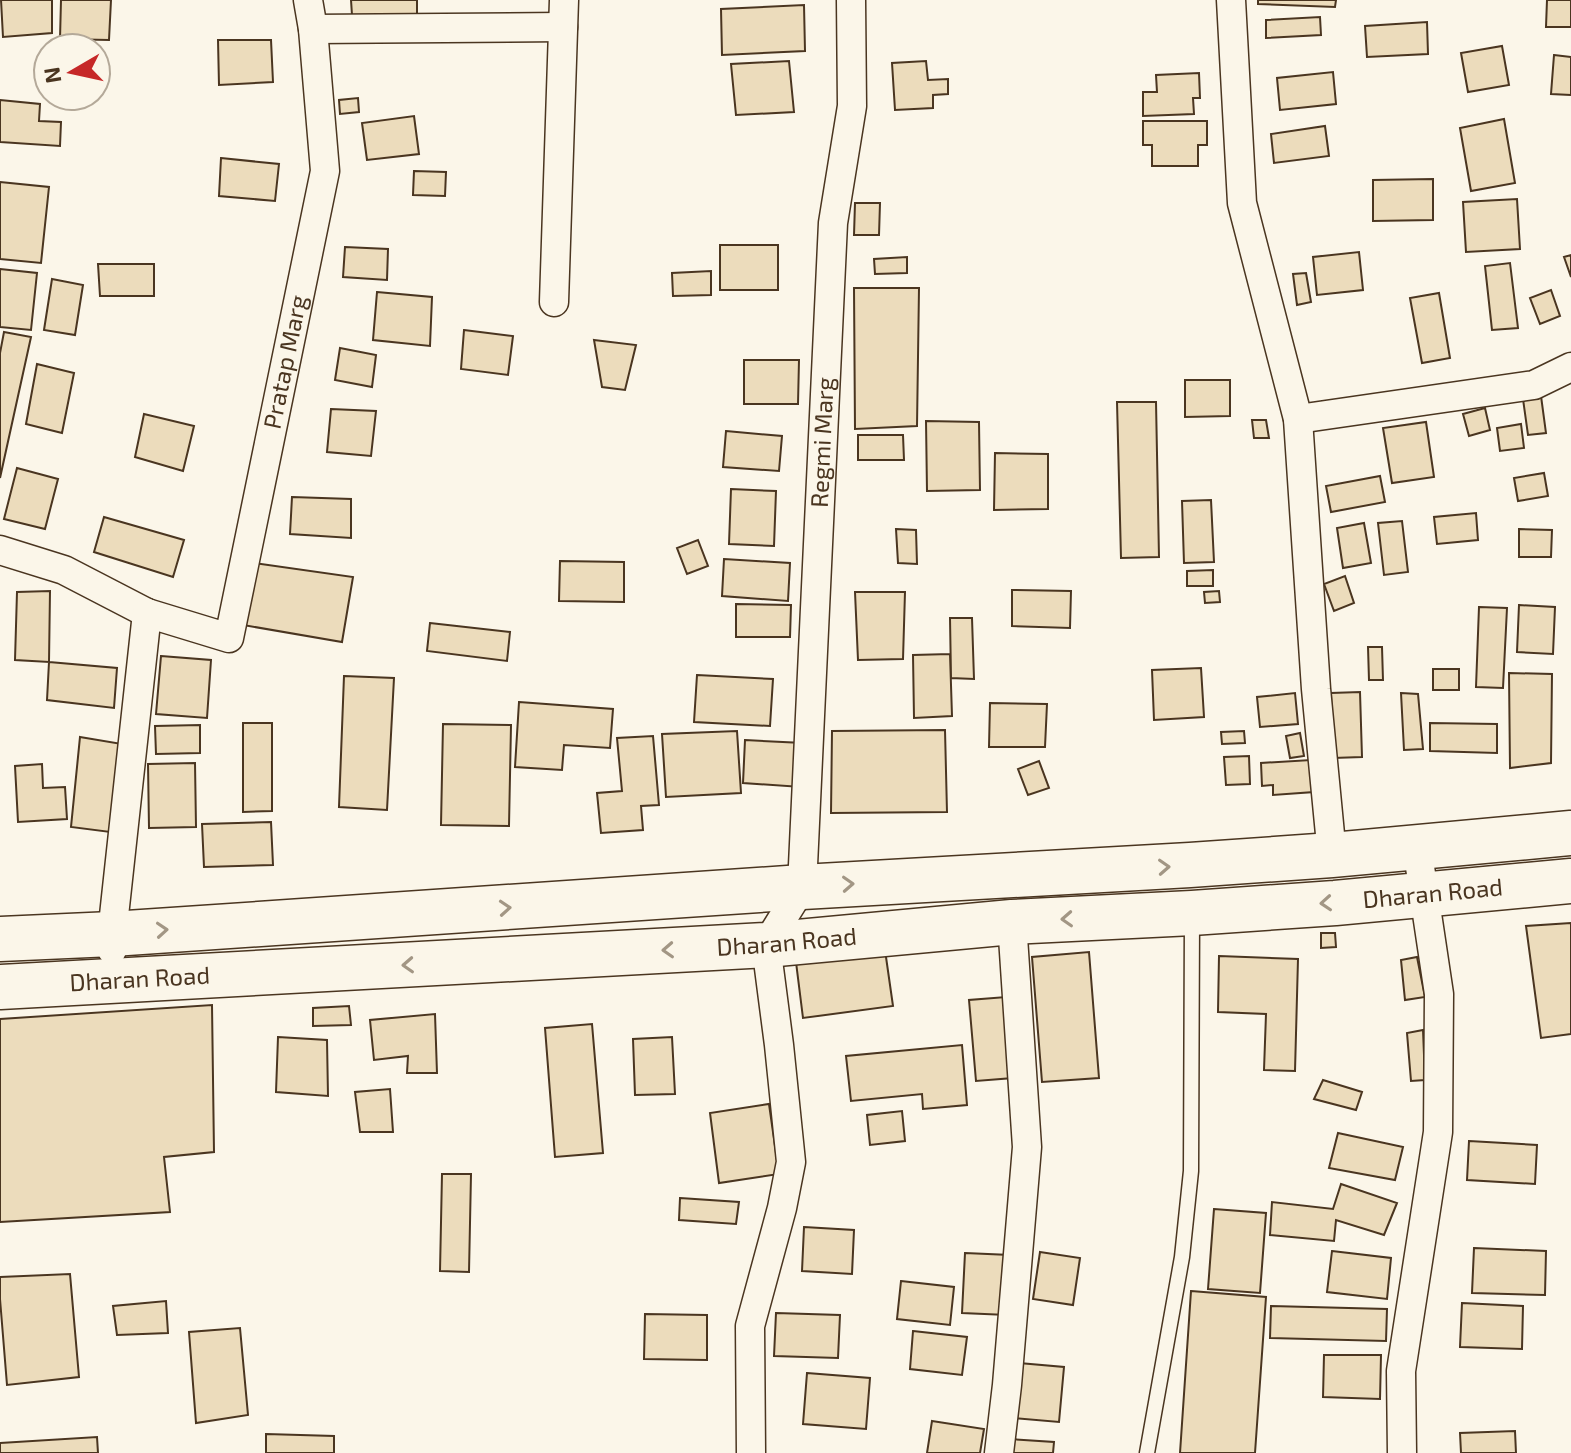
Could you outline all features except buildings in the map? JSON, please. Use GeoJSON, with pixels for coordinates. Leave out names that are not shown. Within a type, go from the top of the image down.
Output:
{"type":"FeatureCollection","features":[{"type":"Feature","properties":{"kind":"main road","name":"Dharan Road"},"geometry":{"type":"LineString","coordinates":[[0,939],[1190,865],[1571,833]]}},
{"type":"Feature","properties":{"kind":"main road","name":"Dharan Road"},"geometry":{"type":"LineString","coordinates":[[0,987],[766,945],[1012,922],[1192,913],[1571,881]]}},
{"type":"Feature","properties":{"kind":"street","name":"Pratap Marg"},"geometry":{"type":"LineString","coordinates":[[147,613],[229,638],[325,171],[308,0]]}},
{"type":"Feature","properties":{"kind":"street","name":"Regmi Marg"},"geometry":{"type":"LineString","coordinates":[[802,887],[833,223],[852,106],[851,0]]}},
{"type":"Feature","properties":{"kind":"street"},"geometry":{"type":"LineString","coordinates":[[1231,0],[1242,203],[1298,419],[1317,704],[1332,855]]}},
{"type":"Feature","properties":{"kind":"street"},"geometry":{"type":"LineString","coordinates":[[313,29],[563,13],[554,302]]}},
{"type":"Feature","properties":{"kind":"street"},"geometry":{"type":"LineString","coordinates":[[1298,419],[1534,385],[1571,367]]}},
{"type":"Feature","properties":{"kind":"street"},"geometry":{"type":"LineString","coordinates":[[0,550],[64,570],[147,613],[112,934],[113,981]]}},
{"type":"Feature","properties":{"kind":"street"},"geometry":{"type":"LineString","coordinates":[[1402,1453],[1401,1371],[1438,1132],[1439,994],[1417,847]]}},
{"type":"Feature","properties":{"kind":"street"},"geometry":{"type":"LineString","coordinates":[[751,1453],[750,1326],[782,1208],[791,1162],[766,945],[802,887]]}},
{"type":"Feature","properties":{"kind":"street"},"geometry":{"type":"LineString","coordinates":[[999,1453],[1027,1147],[1012,922]]}},
{"type":"Feature","properties":{"kind":"lane"},"geometry":{"type":"LineString","coordinates":[[1147,1453],[1182,1257],[1191,1171],[1192,913]]}}]}
